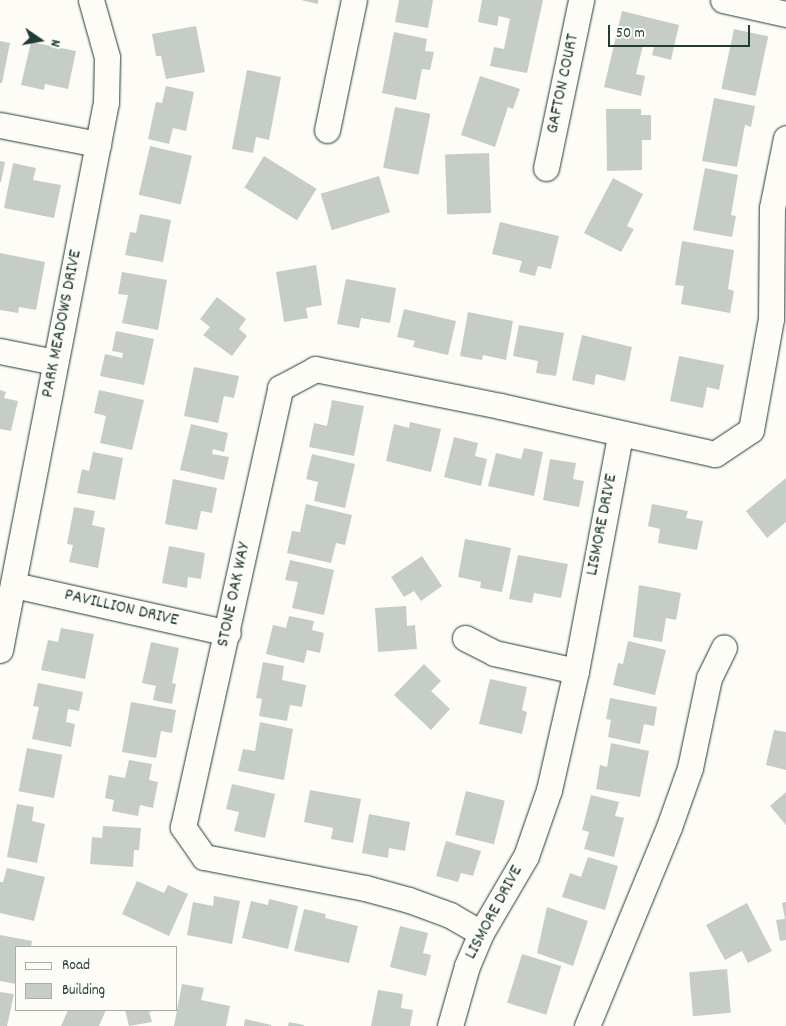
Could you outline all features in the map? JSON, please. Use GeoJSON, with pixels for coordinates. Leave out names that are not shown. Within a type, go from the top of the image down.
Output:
{"type":"FeatureCollection","features":[{"type":"Feature","properties":{"kind":"street","name":"PARK MEADOWS DRIVE"},"geometry":{"type":"LineString","coordinates":[[0,650],[98,144],[108,79],[107,57],[91,0]]}},
{"type":"Feature","properties":{"kind":"street"},"geometry":{"type":"LineString","coordinates":[[327,130],[354,0]]}},
{"type":"Feature","properties":{"kind":"street","name":"GAFTON COURT"},"geometry":{"type":"LineString","coordinates":[[546,168],[581,0]]}},
{"type":"Feature","properties":{"kind":"street"},"geometry":{"type":"LineString","coordinates":[[723,0],[786,14]]}},
{"type":"Feature","properties":{"kind":"street"},"geometry":{"type":"LineString","coordinates":[[0,125],[98,144]]}},
{"type":"Feature","properties":{"kind":"street"},"geometry":{"type":"LineString","coordinates":[[620,434],[716,454],[751,430],[771,319],[772,208],[786,138]]}},
{"type":"Feature","properties":{"kind":"street"},"geometry":{"type":"LineString","coordinates":[[0,351],[55,362]]}},
{"type":"Feature","properties":{"kind":"street","name":"STONE OAK WAY"},"geometry":{"type":"LineString","coordinates":[[481,933],[450,915],[400,897],[204,857],[183,827],[228,633],[280,388],[315,369],[500,406],[620,434]]}},
{"type":"Feature","properties":{"kind":"street","name":"LISMORE DRIVE"},"geometry":{"type":"LineString","coordinates":[[450,1026],[459,988],[481,933],[535,835],[549,790],[576,671],[620,434]]}},
{"type":"Feature","properties":{"kind":"street","name":"PAVILLION DRIVE"},"geometry":{"type":"LineString","coordinates":[[14,585],[228,633]]}},
{"type":"Feature","properties":{"kind":"street"},"geometry":{"type":"LineString","coordinates":[[466,638],[494,653],[576,671]]}},
{"type":"Feature","properties":{"kind":"street"},"geometry":{"type":"LineString","coordinates":[[587,1026],[669,827],[690,768],[709,678],[724,647]]}},
{"type":"Feature","properties":{"kind":"building"},"geometry":{"type":"Polygon","coordinates":[[[301,0],[318,0],[318,4],[301,0]]]}},
{"type":"Feature","properties":{"kind":"building"},"geometry":{"type":"Polygon","coordinates":[[[399,0],[433,0],[428,28],[395,22],[399,0]]]}},
{"type":"Feature","properties":{"kind":"building"},"geometry":{"type":"Polygon","coordinates":[[[482,0],[543,0],[527,73],[490,66],[494,47],[504,49],[510,19],[499,16],[497,26],[478,22],[482,0]]]}},
{"type":"Feature","properties":{"kind":"building"},"geometry":{"type":"Polygon","coordinates":[[[622,11],[679,25],[671,60],[652,55],[654,47],[643,45],[636,74],[645,76],[641,96],[604,87],[622,11]]]}},
{"type":"Feature","properties":{"kind":"building"},"geometry":{"type":"Polygon","coordinates":[[[196,26],[205,72],[166,79],[161,56],[156,56],[152,34],[196,26]]]}},
{"type":"Feature","properties":{"kind":"building"},"geometry":{"type":"Polygon","coordinates":[[[734,29],[768,36],[756,96],[721,89],[734,29]]]}},
{"type":"Feature","properties":{"kind":"building"},"geometry":{"type":"Polygon","coordinates":[[[394,32],[427,39],[425,51],[434,52],[430,70],[422,69],[416,100],[382,93],[394,32]]]}},
{"type":"Feature","properties":{"kind":"building"},"geometry":{"type":"Polygon","coordinates":[[[0,41],[10,43],[2,83],[0,83],[0,41]]]}},
{"type":"Feature","properties":{"kind":"building"},"geometry":{"type":"Polygon","coordinates":[[[31,42],[76,51],[68,89],[45,84],[44,90],[21,85],[31,42]]]}},
{"type":"Feature","properties":{"kind":"building"},"geometry":{"type":"Polygon","coordinates":[[[247,70],[281,77],[269,140],[256,137],[253,153],[232,149],[247,70]]]}},
{"type":"Feature","properties":{"kind":"building"},"geometry":{"type":"Polygon","coordinates":[[[480,76],[520,89],[513,109],[508,107],[495,147],[461,135],[480,76]]]}},
{"type":"Feature","properties":{"kind":"building"},"geometry":{"type":"Polygon","coordinates":[[[166,86],[194,92],[186,131],[173,128],[169,144],[148,139],[156,102],[162,103],[166,86]]]}},
{"type":"Feature","properties":{"kind":"building"},"geometry":{"type":"Polygon","coordinates":[[[714,98],[755,106],[751,127],[745,125],[737,167],[702,161],[714,98]]]}},
{"type":"Feature","properties":{"kind":"building"},"geometry":{"type":"Polygon","coordinates":[[[395,107],[430,114],[419,175],[383,168],[395,107]]]}},
{"type":"Feature","properties":{"kind":"building"},"geometry":{"type":"Polygon","coordinates":[[[606,109],[641,109],[641,115],[651,115],[651,140],[642,140],[642,170],[607,171],[606,109]]]}},
{"type":"Feature","properties":{"kind":"building"},"geometry":{"type":"Polygon","coordinates":[[[150,146],[192,156],[181,204],[139,195],[150,146]]]}},
{"type":"Feature","properties":{"kind":"building"},"geometry":{"type":"Polygon","coordinates":[[[489,153],[491,213],[447,214],[445,155],[489,153]]]}},
{"type":"Feature","properties":{"kind":"building"},"geometry":{"type":"Polygon","coordinates":[[[264,156],[317,189],[297,220],[244,187],[264,156]]]}},
{"type":"Feature","properties":{"kind":"building"},"geometry":{"type":"Polygon","coordinates":[[[0,161],[5,162],[1,182],[0,182],[0,161]]]}},
{"type":"Feature","properties":{"kind":"building"},"geometry":{"type":"Polygon","coordinates":[[[13,163],[36,168],[33,180],[61,185],[54,218],[4,208],[13,163]]]}},
{"type":"Feature","properties":{"kind":"building"},"geometry":{"type":"Polygon","coordinates":[[[705,168],[738,175],[731,215],[736,216],[732,237],[693,230],[705,168]]]}},
{"type":"Feature","properties":{"kind":"building"},"geometry":{"type":"Polygon","coordinates":[[[379,176],[390,212],[332,230],[321,194],[379,176]]]}},
{"type":"Feature","properties":{"kind":"building"},"geometry":{"type":"Polygon","coordinates":[[[613,178],[643,194],[627,226],[634,229],[621,252],[584,233],[613,178]]]}},
{"type":"Feature","properties":{"kind":"building"},"geometry":{"type":"Polygon","coordinates":[[[140,214],[171,220],[163,262],[125,255],[130,232],[136,233],[140,214]]]}},
{"type":"Feature","properties":{"kind":"building"},"geometry":{"type":"Polygon","coordinates":[[[500,222],[559,236],[551,269],[538,266],[535,276],[519,272],[522,261],[492,254],[500,222]]]}},
{"type":"Feature","properties":{"kind":"building"},"geometry":{"type":"Polygon","coordinates":[[[682,241],[734,250],[728,289],[734,291],[730,313],[681,304],[684,286],[675,285],[682,241]]]}},
{"type":"Feature","properties":{"kind":"building"},"geometry":{"type":"Polygon","coordinates":[[[0,253],[45,262],[36,310],[19,307],[18,313],[0,310],[0,253]]]}},
{"type":"Feature","properties":{"kind":"building"},"geometry":{"type":"Polygon","coordinates":[[[316,265],[322,305],[306,308],[308,318],[284,322],[276,272],[316,265]]]}},
{"type":"Feature","properties":{"kind":"building"},"geometry":{"type":"Polygon","coordinates":[[[122,272],[167,280],[158,330],[122,323],[128,295],[118,294],[122,272]]]}},
{"type":"Feature","properties":{"kind":"building"},"geometry":{"type":"Polygon","coordinates":[[[346,279],[396,288],[390,323],[361,318],[359,328],[337,324],[346,279]]]}},
{"type":"Feature","properties":{"kind":"building"},"geometry":{"type":"Polygon","coordinates":[[[217,297],[246,319],[239,329],[247,336],[232,356],[203,335],[210,327],[200,319],[217,297]]]}},
{"type":"Feature","properties":{"kind":"building"},"geometry":{"type":"Polygon","coordinates":[[[404,309],[456,321],[448,355],[413,347],[415,341],[397,337],[404,309]]]}},
{"type":"Feature","properties":{"kind":"building"},"geometry":{"type":"Polygon","coordinates":[[[468,312],[513,321],[506,360],[483,355],[482,360],[460,356],[468,312]]]}},
{"type":"Feature","properties":{"kind":"building"},"geometry":{"type":"Polygon","coordinates":[[[519,325],[564,333],[556,376],[536,373],[538,361],[513,356],[519,325]]]}},
{"type":"Feature","properties":{"kind":"building"},"geometry":{"type":"Polygon","coordinates":[[[116,331],[154,339],[144,385],[100,376],[105,354],[122,358],[123,353],[112,351],[116,331]]]}},
{"type":"Feature","properties":{"kind":"building"},"geometry":{"type":"Polygon","coordinates":[[[582,335],[632,347],[625,381],[596,374],[594,385],[572,380],[582,335]]]}},
{"type":"Feature","properties":{"kind":"building"},"geometry":{"type":"Polygon","coordinates":[[[679,356],[724,365],[719,390],[707,387],[703,408],[670,401],[679,356]]]}},
{"type":"Feature","properties":{"kind":"building"},"geometry":{"type":"Polygon","coordinates":[[[194,367],[239,376],[234,398],[224,396],[218,423],[184,416],[194,367]]]}},
{"type":"Feature","properties":{"kind":"building"},"geometry":{"type":"Polygon","coordinates":[[[0,390],[6,392],[4,398],[18,401],[11,431],[0,429],[0,390]]]}},
{"type":"Feature","properties":{"kind":"building"},"geometry":{"type":"Polygon","coordinates":[[[99,390],[144,400],[132,450],[100,443],[106,416],[94,413],[99,390]]]}},
{"type":"Feature","properties":{"kind":"building"},"geometry":{"type":"Polygon","coordinates":[[[332,400],[364,406],[354,456],[309,447],[314,423],[327,426],[332,400]]]}},
{"type":"Feature","properties":{"kind":"building"},"geometry":{"type":"Polygon","coordinates":[[[410,422],[441,429],[431,472],[386,461],[394,424],[409,428],[410,422]]]}},
{"type":"Feature","properties":{"kind":"building"},"geometry":{"type":"Polygon","coordinates":[[[191,424],[228,433],[224,452],[213,449],[212,454],[229,457],[224,480],[180,470],[191,424]]]}},
{"type":"Feature","properties":{"kind":"building"},"geometry":{"type":"Polygon","coordinates":[[[454,437],[478,443],[475,456],[487,459],[481,486],[444,477],[454,437]]]}},
{"type":"Feature","properties":{"kind":"building"},"geometry":{"type":"Polygon","coordinates":[[[524,448],[543,452],[534,496],[488,486],[496,453],[521,459],[524,448]]]}},
{"type":"Feature","properties":{"kind":"building"},"geometry":{"type":"Polygon","coordinates":[[[93,452],[123,458],[115,500],[77,493],[82,469],[89,471],[93,452]]]}},
{"type":"Feature","properties":{"kind":"building"},"geometry":{"type":"Polygon","coordinates":[[[312,454],[355,464],[345,508],[314,501],[318,482],[306,479],[312,454]]]}},
{"type":"Feature","properties":{"kind":"building"},"geometry":{"type":"Polygon","coordinates":[[[550,459],[576,463],[573,479],[584,481],[579,507],[543,500],[550,459]]]}},
{"type":"Feature","properties":{"kind":"building"},"geometry":{"type":"Polygon","coordinates":[[[786,478],[786,522],[767,538],[746,511],[786,478]]]}},
{"type":"Feature","properties":{"kind":"building"},"geometry":{"type":"Polygon","coordinates":[[[173,479],[217,488],[212,513],[201,511],[197,530],[165,524],[173,479]]]}},
{"type":"Feature","properties":{"kind":"building"},"geometry":{"type":"Polygon","coordinates":[[[306,504],[352,515],[345,545],[336,543],[331,563],[287,553],[292,531],[300,532],[306,504]]]}},
{"type":"Feature","properties":{"kind":"building"},"geometry":{"type":"Polygon","coordinates":[[[652,504],[688,511],[686,518],[703,521],[697,550],[658,543],[660,529],[648,526],[652,504]]]}},
{"type":"Feature","properties":{"kind":"building"},"geometry":{"type":"Polygon","coordinates":[[[74,507],[95,511],[92,525],[105,528],[98,568],[69,562],[73,545],[67,544],[74,507]]]}},
{"type":"Feature","properties":{"kind":"building"},"geometry":{"type":"Polygon","coordinates":[[[465,539],[511,548],[502,592],[480,588],[481,582],[458,577],[465,539]]]}},
{"type":"Feature","properties":{"kind":"building"},"geometry":{"type":"Polygon","coordinates":[[[169,546],[205,553],[201,579],[188,577],[187,588],[162,583],[169,546]]]}},
{"type":"Feature","properties":{"kind":"building"},"geometry":{"type":"Polygon","coordinates":[[[518,555],[568,564],[561,598],[534,593],[532,603],[509,599],[518,555]]]}},
{"type":"Feature","properties":{"kind":"building"},"geometry":{"type":"Polygon","coordinates":[[[422,556],[442,586],[421,601],[414,591],[404,597],[391,577],[422,556]]]}},
{"type":"Feature","properties":{"kind":"building"},"geometry":{"type":"Polygon","coordinates":[[[290,560],[334,570],[324,615],[292,608],[298,582],[285,580],[290,560]]]}},
{"type":"Feature","properties":{"kind":"building"},"geometry":{"type":"Polygon","coordinates":[[[639,585],[681,593],[676,620],[666,618],[662,642],[633,637],[639,585]]]}},
{"type":"Feature","properties":{"kind":"building"},"geometry":{"type":"Polygon","coordinates":[[[406,606],[407,626],[415,625],[417,649],[378,652],[375,608],[406,606]]]}},
{"type":"Feature","properties":{"kind":"building"},"geometry":{"type":"Polygon","coordinates":[[[289,616],[314,621],[312,630],[324,633],[320,653],[307,650],[304,663],[266,654],[273,625],[286,628],[289,616]]]}},
{"type":"Feature","properties":{"kind":"building"},"geometry":{"type":"Polygon","coordinates":[[[61,628],[94,634],[85,679],[41,670],[48,640],[58,642],[61,628]]]}},
{"type":"Feature","properties":{"kind":"building"},"geometry":{"type":"Polygon","coordinates":[[[628,641],[666,650],[655,695],[613,685],[618,663],[623,664],[628,641]]]}},
{"type":"Feature","properties":{"kind":"building"},"geometry":{"type":"Polygon","coordinates":[[[151,642],[179,648],[172,683],[176,684],[172,704],[153,700],[156,686],[142,683],[151,642]]]}},
{"type":"Feature","properties":{"kind":"building"},"geometry":{"type":"Polygon","coordinates":[[[263,662],[284,666],[282,680],[306,685],[302,707],[290,705],[287,721],[259,716],[262,699],[256,698],[263,662]]]}},
{"type":"Feature","properties":{"kind":"building"},"geometry":{"type":"Polygon","coordinates":[[[424,664],[441,681],[431,691],[450,709],[431,730],[394,695],[424,664]]]}},
{"type":"Feature","properties":{"kind":"building"},"geometry":{"type":"Polygon","coordinates":[[[490,679],[527,687],[522,710],[527,712],[522,734],[479,724],[490,679]]]}},
{"type":"Feature","properties":{"kind":"building"},"geometry":{"type":"Polygon","coordinates":[[[38,683],[83,692],[79,711],[68,709],[66,722],[75,724],[71,747],[32,739],[39,707],[33,706],[38,683]]]}},
{"type":"Feature","properties":{"kind":"building"},"geometry":{"type":"Polygon","coordinates":[[[610,698],[657,707],[654,726],[644,724],[640,744],[608,737],[611,720],[606,719],[610,698]]]}},
{"type":"Feature","properties":{"kind":"building"},"geometry":{"type":"Polygon","coordinates":[[[131,702],[176,710],[172,733],[161,731],[156,758],[122,752],[131,702]]]}},
{"type":"Feature","properties":{"kind":"building"},"geometry":{"type":"Polygon","coordinates":[[[260,722],[293,729],[284,780],[238,771],[243,749],[255,751],[260,722]]]}},
{"type":"Feature","properties":{"kind":"building"},"geometry":{"type":"Polygon","coordinates":[[[774,730],[786,732],[786,770],[766,765],[774,730]]]}},
{"type":"Feature","properties":{"kind":"building"},"geometry":{"type":"Polygon","coordinates":[[[611,743],[649,751],[640,797],[596,789],[600,765],[607,767],[611,743]]]}},
{"type":"Feature","properties":{"kind":"building"},"geometry":{"type":"Polygon","coordinates":[[[27,748],[62,755],[54,798],[19,791],[27,748]]]}},
{"type":"Feature","properties":{"kind":"building"},"geometry":{"type":"Polygon","coordinates":[[[129,760],[152,764],[149,780],[158,782],[153,808],[140,805],[138,816],[112,811],[114,800],[105,798],[109,775],[125,778],[129,760]]]}},
{"type":"Feature","properties":{"kind":"building"},"geometry":{"type":"Polygon","coordinates":[[[232,784],[275,794],[265,838],[234,831],[239,812],[226,809],[232,784]]]}},
{"type":"Feature","properties":{"kind":"building"},"geometry":{"type":"Polygon","coordinates":[[[310,790],[361,799],[353,843],[331,839],[333,828],[304,822],[310,790]]]}},
{"type":"Feature","properties":{"kind":"building"},"geometry":{"type":"Polygon","coordinates":[[[466,791],[505,801],[494,844],[455,835],[466,791]]]}},
{"type":"Feature","properties":{"kind":"building"},"geometry":{"type":"Polygon","coordinates":[[[786,792],[786,825],[770,806],[786,792]]]}},
{"type":"Feature","properties":{"kind":"building"},"geometry":{"type":"Polygon","coordinates":[[[591,795],[619,802],[615,816],[624,818],[614,857],[584,849],[589,832],[582,830],[591,795]]]}},
{"type":"Feature","properties":{"kind":"building"},"geometry":{"type":"Polygon","coordinates":[[[17,804],[34,807],[32,821],[45,824],[37,863],[7,857],[17,804]]]}},
{"type":"Feature","properties":{"kind":"building"},"geometry":{"type":"Polygon","coordinates":[[[369,814],[410,822],[405,851],[389,848],[388,858],[362,853],[369,814]]]}},
{"type":"Feature","properties":{"kind":"building"},"geometry":{"type":"Polygon","coordinates":[[[103,826],[141,828],[139,850],[134,850],[133,867],[90,864],[92,837],[102,838],[103,826]]]}},
{"type":"Feature","properties":{"kind":"building"},"geometry":{"type":"Polygon","coordinates":[[[446,841],[481,851],[473,876],[461,873],[458,882],[436,876],[446,841]]]}},
{"type":"Feature","properties":{"kind":"building"},"geometry":{"type":"Polygon","coordinates":[[[588,857],[618,866],[605,910],[562,897],[570,873],[581,877],[588,857]]]}},
{"type":"Feature","properties":{"kind":"building"},"geometry":{"type":"Polygon","coordinates":[[[7,868],[45,877],[34,921],[0,913],[0,882],[3,882],[7,868]]]}},
{"type":"Feature","properties":{"kind":"building"},"geometry":{"type":"Polygon","coordinates":[[[137,881],[164,893],[168,885],[188,894],[169,936],[122,914],[137,881]]]}},
{"type":"Feature","properties":{"kind":"building"},"geometry":{"type":"Polygon","coordinates":[[[214,896],[240,901],[232,944],[187,935],[193,902],[213,906],[214,896]]]}},
{"type":"Feature","properties":{"kind":"building"},"geometry":{"type":"Polygon","coordinates":[[[269,899],[298,906],[288,949],[242,938],[251,901],[268,905],[269,899]]]}},
{"type":"Feature","properties":{"kind":"building"},"geometry":{"type":"Polygon","coordinates":[[[786,902],[786,940],[780,941],[776,920],[785,919],[782,903],[786,902]]]}},
{"type":"Feature","properties":{"kind":"building"},"geometry":{"type":"Polygon","coordinates":[[[747,903],[772,951],[748,963],[742,951],[725,960],[706,925],[747,903]]]}},
{"type":"Feature","properties":{"kind":"building"},"geometry":{"type":"Polygon","coordinates":[[[547,907],[588,921],[573,966],[537,953],[547,907]]]}},
{"type":"Feature","properties":{"kind":"building"},"geometry":{"type":"Polygon","coordinates":[[[304,909],[326,914],[325,918],[358,926],[349,963],[294,951],[304,909]]]}},
{"type":"Feature","properties":{"kind":"building"},"geometry":{"type":"Polygon","coordinates":[[[400,926],[428,933],[423,953],[431,955],[426,976],[390,967],[400,926]]]}},
{"type":"Feature","properties":{"kind":"building"},"geometry":{"type":"Polygon","coordinates":[[[0,935],[32,941],[31,946],[15,946],[15,984],[0,981],[0,935]]]}},
{"type":"Feature","properties":{"kind":"building"},"geometry":{"type":"Polygon","coordinates":[[[522,954],[561,966],[546,1015],[507,1003],[522,954]]]}},
{"type":"Feature","properties":{"kind":"building"},"geometry":{"type":"Polygon","coordinates":[[[727,969],[731,1013],[693,1016],[689,972],[727,969]]]}},
{"type":"Feature","properties":{"kind":"building"},"geometry":{"type":"Polygon","coordinates":[[[182,984],[204,988],[201,1000],[230,1006],[226,1026],[174,1026],[182,984]]]}},
{"type":"Feature","properties":{"kind":"building"},"geometry":{"type":"Polygon","coordinates":[[[378,990],[403,994],[401,1008],[413,1010],[410,1026],[371,1026],[378,990]]]}},
{"type":"Feature","properties":{"kind":"building"},"geometry":{"type":"Polygon","coordinates":[[[0,992],[14,994],[7,1026],[0,1026],[0,992]]]}},
{"type":"Feature","properties":{"kind":"building"},"geometry":{"type":"Polygon","coordinates":[[[68,1011],[106,1011],[99,1026],[61,1026],[68,1011]]]}},
{"type":"Feature","properties":{"kind":"building"},"geometry":{"type":"Polygon","coordinates":[[[125,1011],[153,1011],[149,1012],[152,1022],[129,1026],[125,1011]]]}},
{"type":"Feature","properties":{"kind":"building"},"geometry":{"type":"Polygon","coordinates":[[[245,1019],[271,1025],[271,1026],[244,1026],[245,1019]]]}},
{"type":"Feature","properties":{"kind":"building"},"geometry":{"type":"Polygon","coordinates":[[[289,1022],[304,1025],[304,1026],[288,1026],[289,1022]]]}}]}
